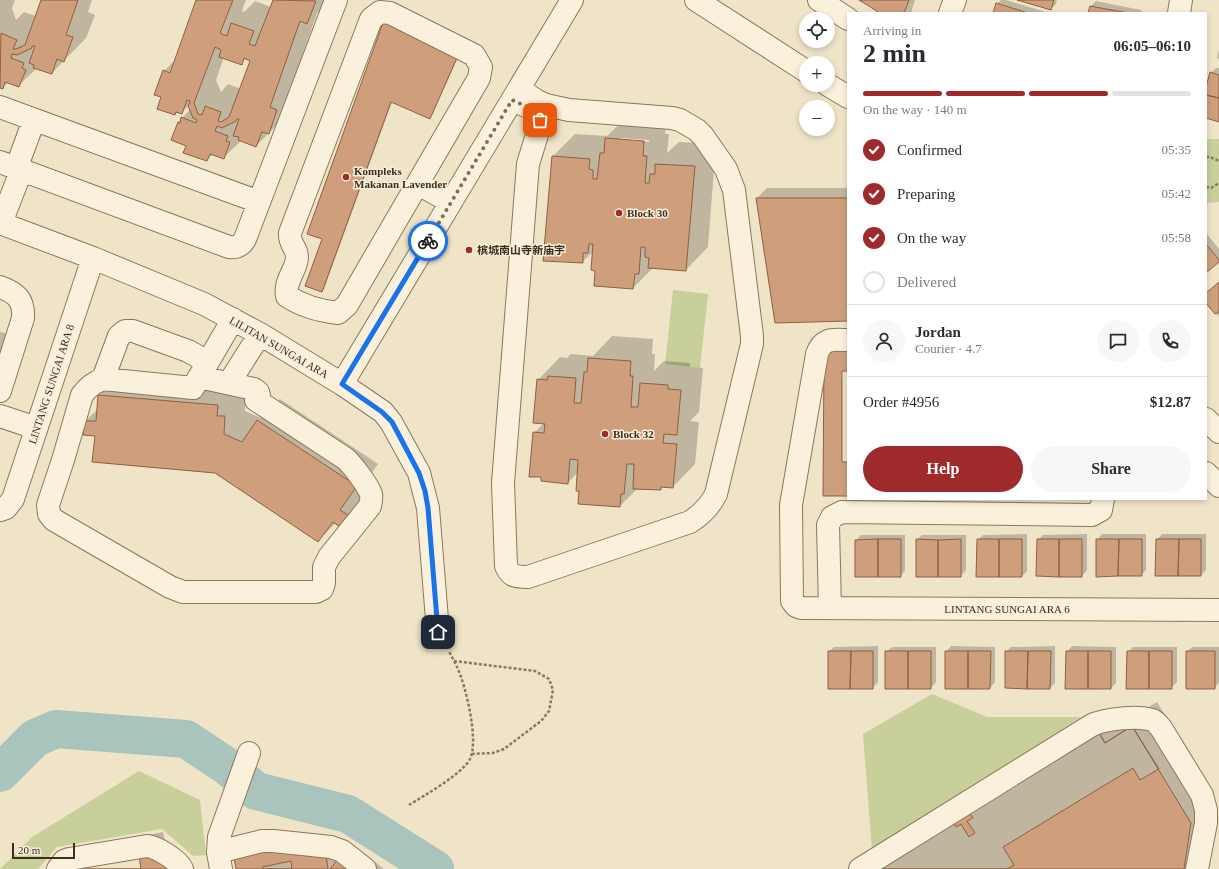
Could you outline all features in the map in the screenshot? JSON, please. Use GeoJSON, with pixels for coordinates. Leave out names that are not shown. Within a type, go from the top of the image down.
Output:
{"type":"FeatureCollection","features":[{"type":"Feature","properties":{"kind":"street"},"geometry":{"type":"LineString","coordinates":[[9,165],[228,248],[234,248],[243,243],[336,0]]}},
{"type":"Feature","properties":{"kind":"street"},"geometry":{"type":"LineString","coordinates":[[342,384],[572,0]]}},
{"type":"Feature","properties":{"kind":"street"},"geometry":{"type":"LineString","coordinates":[[696,0],[799,66]]}},
{"type":"Feature","properties":{"kind":"street"},"geometry":{"type":"LineString","coordinates":[[819,0],[847,18]]}},
{"type":"Feature","properties":{"kind":"street"},"geometry":{"type":"LineString","coordinates":[[950,12],[955,0]]}},
{"type":"Feature","properties":{"kind":"street"},"geometry":{"type":"LineString","coordinates":[[1179,12],[1181,0]]}},
{"type":"Feature","properties":{"kind":"street"},"geometry":{"type":"LineString","coordinates":[[380,12],[390,13],[474,55],[481,67],[479,78],[418,184],[346,305],[338,313],[327,312],[295,302],[287,296],[285,289],[298,257],[296,249],[289,240],[290,233],[371,19],[380,12]]}},
{"type":"Feature","properties":{"kind":"street"},"geometry":{"type":"LineString","coordinates":[[835,89],[847,96]]}},
{"type":"Feature","properties":{"kind":"street"},"geometry":{"type":"LineString","coordinates":[[515,94],[537,101],[546,106],[569,110],[672,118],[680,120],[697,130],[726,168],[734,190],[752,336],[752,344],[716,494],[713,501],[701,514],[690,522],[528,577],[514,576],[509,573],[506,566],[502,483],[528,164],[540,126],[540,120],[535,111],[515,94]]}},
{"type":"Feature","properties":{"kind":"street"},"geometry":{"type":"LineString","coordinates":[[0,107],[259,202]]}},
{"type":"Feature","properties":{"kind":"street"},"geometry":{"type":"LineString","coordinates":[[9,165],[20,158],[34,120]]}},
{"type":"Feature","properties":{"kind":"street"},"geometry":{"type":"LineString","coordinates":[[0,223],[18,179],[9,165]]}},
{"type":"Feature","properties":{"kind":"street"},"geometry":{"type":"LineString","coordinates":[[418,184],[451,202]]}},
{"type":"Feature","properties":{"kind":"street","name":"LILITAN SUNGAI ARA"},"geometry":{"type":"LineString","coordinates":[[0,223],[93,258],[204,304],[260,334],[342,384],[382,412],[392,422],[419,473],[425,491],[428,508],[438,632]]}},
{"type":"Feature","properties":{"kind":"street","name":"LINTANG SUNGAI ARA 8"},"geometry":{"type":"LineString","coordinates":[[3,509],[13,499],[93,258]]}},
{"type":"Feature","properties":{"kind":"street"},"geometry":{"type":"LineString","coordinates":[[0,287],[9,290],[16,296],[22,303],[24,310],[23,318],[0,391]]}},
{"type":"Feature","properties":{"kind":"street"},"geometry":{"type":"LineString","coordinates":[[200,376],[233,319]]}},
{"type":"Feature","properties":{"kind":"street"},"geometry":{"type":"LineString","coordinates":[[103,379],[119,336],[125,331],[133,331],[188,351],[200,376],[219,396],[253,401],[256,400],[346,459],[371,493],[372,500],[370,506],[329,557],[324,567],[324,582],[322,589],[316,592],[183,592],[170,587],[54,520],[49,514],[48,505],[82,395],[94,382],[103,379],[200,376],[256,390],[259,396],[256,400]]}},
{"type":"Feature","properties":{"kind":"street"},"geometry":{"type":"LineString","coordinates":[[229,383],[260,334]]}},
{"type":"Feature","properties":{"kind":"street","name":"LINTANG SUNGAI ARA 6"},"geometry":{"type":"LineString","coordinates":[[847,340],[826,341],[822,344],[817,354],[791,505],[792,600],[796,606],[802,608],[1219,610]]}},
{"type":"Feature","properties":{"kind":"street"},"geometry":{"type":"LineString","coordinates":[[0,416],[36,428]]}},
{"type":"Feature","properties":{"kind":"street"},"geometry":{"type":"LineString","coordinates":[[1207,420],[1219,432]]}},
{"type":"Feature","properties":{"kind":"street"},"geometry":{"type":"LineString","coordinates":[[1207,474],[1219,486]]}},
{"type":"Feature","properties":{"kind":"street"},"geometry":{"type":"LineString","coordinates":[[830,608],[828,525],[832,517],[842,512],[1092,515],[1101,510],[1103,500]]}},
{"type":"Feature","properties":{"kind":"street"},"geometry":{"type":"LineString","coordinates":[[860,869],[1099,721],[1140,718],[1153,720],[1161,728],[1202,795],[1206,810],[1206,823],[1197,869]]}},
{"type":"Feature","properties":{"kind":"street"},"geometry":{"type":"LineString","coordinates":[[249,753],[219,837],[220,860],[262,841],[273,841],[331,847],[342,852],[365,869]]}},
{"type":"Feature","properties":{"kind":"street"},"geometry":{"type":"LineString","coordinates":[[58,869],[64,861],[69,859],[147,846],[157,848],[177,862],[182,869]]}},
{"type":"Feature","properties":{"kind":"path"},"geometry":{"type":"LineString","coordinates":[[1207,158],[1210,157],[1219,161]]}},
{"type":"Feature","properties":{"kind":"path"},"geometry":{"type":"LineString","coordinates":[[1207,187],[1212,188],[1219,183]]}},
{"type":"Feature","properties":{"kind":"path"},"geometry":{"type":"LineString","coordinates":[[409,805],[460,771],[469,760],[473,749],[474,735],[467,698],[460,673],[438,632]]}},
{"type":"Feature","properties":{"kind":"path"},"geometry":{"type":"LineString","coordinates":[[454,661],[535,671],[548,679],[553,690],[549,711],[541,721],[504,749],[493,753],[471,754]]}},
{"type":"Feature","properties":{"kind":"green space"},"geometry":{"type":"Polygon","coordinates":[[[1207,139],[1219,139],[1219,202],[1207,203],[1207,139]]]}},
{"type":"Feature","properties":{"kind":"green space"},"geometry":{"type":"Polygon","coordinates":[[[673,290],[708,294],[700,368],[665,364],[673,290]]]}},
{"type":"Feature","properties":{"kind":"green space"},"geometry":{"type":"Polygon","coordinates":[[[932,694],[987,717],[1081,717],[872,850],[863,734],[932,694]]]}},
{"type":"Feature","properties":{"kind":"green space"},"geometry":{"type":"Polygon","coordinates":[[[139,771],[200,800],[206,855],[193,856],[162,829],[57,847],[38,869],[0,869],[32,837],[139,771]]]}},
{"type":"Feature","properties":{"kind":"building"},"geometry":{"type":"Polygon","coordinates":[[[41,0],[78,0],[66,35],[73,37],[64,62],[57,59],[52,74],[33,68],[34,65],[29,63],[35,46],[32,46],[32,48],[17,55],[12,54],[11,58],[24,63],[22,68],[26,70],[19,87],[5,82],[3,89],[0,88],[1,33],[17,40],[13,49],[25,45],[41,0]]]}},
{"type":"Feature","properties":{"kind":"building"},"geometry":{"type":"Polygon","coordinates":[[[196,0],[233,0],[220,33],[227,36],[231,23],[254,31],[249,44],[255,46],[273,0],[316,1],[307,24],[300,21],[270,107],[277,110],[269,134],[262,132],[256,147],[238,140],[239,137],[233,136],[239,119],[237,119],[236,121],[222,128],[217,126],[215,131],[228,136],[226,141],[230,142],[224,159],[210,154],[207,161],[183,153],[186,146],[171,140],[178,122],[180,123],[181,117],[196,123],[197,120],[193,118],[188,106],[190,101],[187,100],[182,114],[176,112],[175,115],[157,109],[161,97],[154,95],[163,70],[170,73],[196,0]],[[215,47],[194,103],[198,114],[202,115],[205,106],[221,112],[218,121],[221,122],[229,117],[250,61],[244,58],[242,65],[219,57],[221,50],[215,47]]]}},
{"type":"Feature","properties":{"kind":"building"},"geometry":{"type":"Polygon","coordinates":[[[859,0],[909,0],[904,12],[878,12],[859,0]]]}},
{"type":"Feature","properties":{"kind":"building"},"geometry":{"type":"Polygon","coordinates":[[[1017,0],[1054,0],[1051,10],[1017,0]]]}},
{"type":"Feature","properties":{"kind":"building"},"geometry":{"type":"Polygon","coordinates":[[[996,3],[1025,12],[993,12],[996,3]]]}},
{"type":"Feature","properties":{"kind":"building"},"geometry":{"type":"Polygon","coordinates":[[[1090,6],[1123,12],[1088,12],[1090,6]]]}},
{"type":"Feature","properties":{"kind":"building","name":"Kompleks Makanan Lavender"},"geometry":{"type":"Polygon","coordinates":[[[385,17],[459,53],[430,119],[391,102],[322,292],[305,286],[322,239],[307,234],[385,17]]]}},
{"type":"Feature","properties":{"kind":"building"},"geometry":{"type":"Polygon","coordinates":[[[1210,72],[1219,75],[1219,98],[1207,95],[1207,83],[1210,72]]]}},
{"type":"Feature","properties":{"kind":"building"},"geometry":{"type":"Polygon","coordinates":[[[1207,95],[1219,98],[1219,122],[1207,118],[1207,95]]]}},
{"type":"Feature","properties":{"kind":"building","name":"Block 30"},"geometry":{"type":"Polygon","coordinates":[[[605,138],[644,141],[643,156],[647,156],[645,183],[649,183],[650,174],[655,174],[655,164],[695,166],[686,271],[648,268],[649,258],[645,257],[645,247],[641,247],[639,274],[635,274],[633,289],[594,286],[595,271],[591,270],[593,244],[589,244],[588,253],[583,253],[583,263],[543,261],[552,156],[590,159],[589,169],[593,170],[593,179],[597,179],[600,153],[604,153],[605,138]]]}},
{"type":"Feature","properties":{"kind":"building"},"geometry":{"type":"Polygon","coordinates":[[[756,198],[847,198],[847,321],[775,323],[756,198]]]}},
{"type":"Feature","properties":{"kind":"building"},"geometry":{"type":"Polygon","coordinates":[[[1207,245],[1219,260],[1219,262],[1207,272],[1207,245]]]}},
{"type":"Feature","properties":{"kind":"building"},"geometry":{"type":"Polygon","coordinates":[[[1219,282],[1219,312],[1215,314],[1207,304],[1207,292],[1219,282]]]}},
{"type":"Feature","properties":{"kind":"building"},"geometry":{"type":"Polygon","coordinates":[[[835,349],[847,349],[847,496],[823,496],[824,358],[835,349]]]}},
{"type":"Feature","properties":{"kind":"building","name":"Block 32"},"geometry":{"type":"Polygon","coordinates":[[[588,358],[631,361],[630,376],[633,376],[631,407],[638,407],[640,383],[668,385],[668,389],[681,390],[677,435],[664,434],[663,443],[677,444],[673,488],[661,487],[661,490],[633,489],[634,464],[627,464],[624,494],[621,494],[620,507],[578,504],[579,491],[576,491],[578,460],[570,459],[568,484],[541,481],[541,477],[529,477],[533,432],[544,433],[545,424],[533,423],[537,379],[547,380],[548,376],[576,378],[574,403],[581,403],[584,372],[587,372],[588,358]]]}},
{"type":"Feature","properties":{"kind":"building"},"geometry":{"type":"Polygon","coordinates":[[[842,371],[847,371],[847,462],[842,462],[842,371]]]}},
{"type":"Feature","properties":{"kind":"building"},"geometry":{"type":"Polygon","coordinates":[[[98,395],[218,405],[217,416],[225,416],[224,434],[242,442],[257,420],[357,486],[340,510],[351,517],[343,529],[333,522],[318,542],[215,473],[92,462],[95,436],[83,435],[84,421],[96,421],[98,395]]]}},
{"type":"Feature","properties":{"kind":"building"},"geometry":{"type":"Polygon","coordinates":[[[878,539],[878,577],[855,577],[855,540],[878,539]]]}},
{"type":"Feature","properties":{"kind":"building"},"geometry":{"type":"Polygon","coordinates":[[[878,539],[901,539],[901,577],[878,577],[878,539]]]}},
{"type":"Feature","properties":{"kind":"building"},"geometry":{"type":"Polygon","coordinates":[[[916,539],[938,540],[938,577],[916,577],[916,539]]]}},
{"type":"Feature","properties":{"kind":"building"},"geometry":{"type":"Polygon","coordinates":[[[961,539],[961,577],[938,577],[938,540],[961,539]]]}},
{"type":"Feature","properties":{"kind":"building"},"geometry":{"type":"Polygon","coordinates":[[[977,539],[999,539],[999,577],[976,577],[977,539]]]}},
{"type":"Feature","properties":{"kind":"building"},"geometry":{"type":"Polygon","coordinates":[[[999,539],[1022,539],[1022,577],[999,577],[999,539]]]}},
{"type":"Feature","properties":{"kind":"building"},"geometry":{"type":"Polygon","coordinates":[[[1037,539],[1059,539],[1059,577],[1036,576],[1037,539]]]}},
{"type":"Feature","properties":{"kind":"building"},"geometry":{"type":"Polygon","coordinates":[[[1059,539],[1082,539],[1082,577],[1059,577],[1059,539]]]}},
{"type":"Feature","properties":{"kind":"building"},"geometry":{"type":"Polygon","coordinates":[[[1096,539],[1119,539],[1118,576],[1096,577],[1096,539]]]}},
{"type":"Feature","properties":{"kind":"building"},"geometry":{"type":"Polygon","coordinates":[[[1119,539],[1142,539],[1142,576],[1118,576],[1119,539]]]}},
{"type":"Feature","properties":{"kind":"building"},"geometry":{"type":"Polygon","coordinates":[[[1156,539],[1179,539],[1178,576],[1155,576],[1156,539]]]}},
{"type":"Feature","properties":{"kind":"building"},"geometry":{"type":"Polygon","coordinates":[[[1179,539],[1201,539],[1201,576],[1178,576],[1179,539]]]}},
{"type":"Feature","properties":{"kind":"building"},"geometry":{"type":"Polygon","coordinates":[[[828,651],[851,651],[850,689],[828,689],[828,651]]]}},
{"type":"Feature","properties":{"kind":"building"},"geometry":{"type":"Polygon","coordinates":[[[851,651],[873,651],[873,689],[850,689],[851,651]]]}},
{"type":"Feature","properties":{"kind":"building"},"geometry":{"type":"Polygon","coordinates":[[[885,651],[908,651],[908,689],[885,689],[885,651]]]}},
{"type":"Feature","properties":{"kind":"building"},"geometry":{"type":"Polygon","coordinates":[[[908,651],[931,651],[931,689],[908,689],[908,651]]]}},
{"type":"Feature","properties":{"kind":"building"},"geometry":{"type":"Polygon","coordinates":[[[945,651],[968,651],[968,689],[945,689],[945,651]]]}},
{"type":"Feature","properties":{"kind":"building"},"geometry":{"type":"Polygon","coordinates":[[[968,651],[991,651],[990,689],[968,689],[968,651]]]}},
{"type":"Feature","properties":{"kind":"building"},"geometry":{"type":"Polygon","coordinates":[[[1005,651],[1028,651],[1027,689],[1005,688],[1005,651]]]}},
{"type":"Feature","properties":{"kind":"building"},"geometry":{"type":"Polygon","coordinates":[[[1028,651],[1051,651],[1050,689],[1027,689],[1028,651]]]}},
{"type":"Feature","properties":{"kind":"building"},"geometry":{"type":"Polygon","coordinates":[[[1066,651],[1088,651],[1088,689],[1065,689],[1066,651]]]}},
{"type":"Feature","properties":{"kind":"building"},"geometry":{"type":"Polygon","coordinates":[[[1088,651],[1111,651],[1111,689],[1088,689],[1088,651]]]}},
{"type":"Feature","properties":{"kind":"building"},"geometry":{"type":"Polygon","coordinates":[[[1127,651],[1149,651],[1149,689],[1126,689],[1127,651]]]}},
{"type":"Feature","properties":{"kind":"building"},"geometry":{"type":"Polygon","coordinates":[[[1149,651],[1172,651],[1172,689],[1149,689],[1149,651]]]}},
{"type":"Feature","properties":{"kind":"building"},"geometry":{"type":"Polygon","coordinates":[[[1186,651],[1215,651],[1215,689],[1186,689],[1186,651]]]}},
{"type":"Feature","properties":{"kind":"building"},"geometry":{"type":"Polygon","coordinates":[[[1132,726],[1191,823],[1184,869],[875,869],[1098,731],[1105,743],[1132,726]]]}},
{"type":"Feature","properties":{"kind":"building"},"geometry":{"type":"Polygon","coordinates":[[[1132,726],[1159,769],[1140,780],[1133,768],[1003,847],[1014,865],[1007,869],[875,869],[953,821],[956,827],[961,824],[969,837],[975,833],[967,821],[973,818],[968,811],[1098,731],[1105,743],[1132,726]]]}},
{"type":"Feature","properties":{"kind":"building"},"geometry":{"type":"Polygon","coordinates":[[[279,849],[326,855],[328,869],[236,869],[234,858],[279,849]]]}},
{"type":"Feature","properties":{"kind":"building"},"geometry":{"type":"Polygon","coordinates":[[[150,855],[169,869],[72,869],[150,855]]]}},
{"type":"Feature","properties":{"kind":"building"},"geometry":{"type":"Polygon","coordinates":[[[139,856],[141,869],[78,869],[78,868],[139,856]]]}},
{"type":"Feature","properties":{"kind":"building"},"geometry":{"type":"Polygon","coordinates":[[[338,859],[351,869],[330,869],[338,859]]]}},
{"type":"Feature","properties":{"kind":"building"},"geometry":{"type":"Polygon","coordinates":[[[291,861],[292,869],[263,869],[262,867],[291,861]]]}},
{"type":"Feature","properties":{"kind":"waterway"},"geometry":{"type":"LineString","coordinates":[[0,773],[35,738],[56,729],[186,739],[228,767],[256,791],[348,814],[435,869]]}},
{"type":"Feature","properties":{"kind":"way so far"},"geometry":{"type":"LineString","coordinates":[[428,241],[512,100],[535,111],[540,120]]}},
{"type":"Feature","properties":{"kind":"place","name":"Kompleks Makanan Lavender"},"geometry":{"type":"Point","coordinates":[346,177]}},
{"type":"Feature","properties":{"kind":"place","name":"Block 30"},"geometry":{"type":"Point","coordinates":[619,213]}},
{"type":"Feature","properties":{"kind":"place","name":"槟城南山寺新庙宇"},"geometry":{"type":"Point","coordinates":[469,250]}},
{"type":"Feature","properties":{"kind":"place","name":"Block 32"},"geometry":{"type":"Point","coordinates":[605,434]}},
{"type":"Feature","properties":{"kind":"route"},"geometry":{"type":"LineString","coordinates":[[428,241],[342,384],[382,412],[392,422],[419,473],[425,491],[428,508],[438,632]]}}]}
